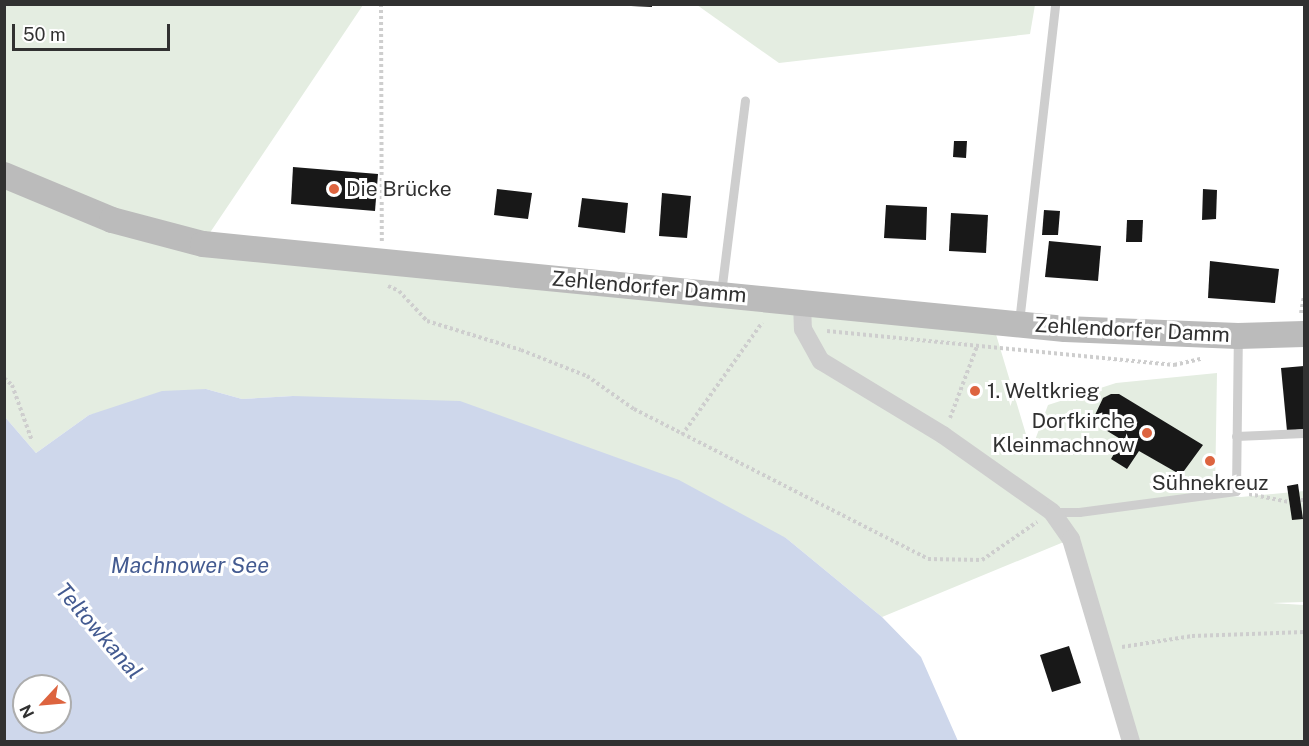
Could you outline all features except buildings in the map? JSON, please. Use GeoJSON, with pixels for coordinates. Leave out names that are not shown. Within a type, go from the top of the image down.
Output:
{"type":"FeatureCollection","features":[{"type":"Feature","properties":{"kind":"main road","name":"Zehlendorfer Damm"},"geometry":{"type":"LineString","coordinates":[[4,175],[112,220],[203,244],[721,293],[1018,324],[1238,336],[1305,334]]}},
{"type":"Feature","properties":{"kind":"street"},"geometry":{"type":"LineString","coordinates":[[802,303],[803,329],[821,361],[943,435],[1052,512],[1071,539],[1107,651],[1131,741]]}},
{"type":"Feature","properties":{"kind":"lane"},"geometry":{"type":"LineString","coordinates":[[1018,324],[1055,4]]}},
{"type":"Feature","properties":{"kind":"lane"},"geometry":{"type":"LineString","coordinates":[[721,293],[745,100]]}},
{"type":"Feature","properties":{"kind":"lane"},"geometry":{"type":"LineString","coordinates":[[1052,512],[1079,512],[1236,491],[1238,336]]}},
{"type":"Feature","properties":{"kind":"lane"},"geometry":{"type":"LineString","coordinates":[[1236,436],[1305,433]]}},
{"type":"Feature","properties":{"kind":"path"},"geometry":{"type":"LineString","coordinates":[[381,4],[382,246]]}},
{"type":"Feature","properties":{"kind":"path"},"geometry":{"type":"LineString","coordinates":[[381,283],[399,291],[427,321],[521,350],[587,376],[634,410],[928,559],[982,560],[1052,512]]}},
{"type":"Feature","properties":{"kind":"path"},"geometry":{"type":"LineString","coordinates":[[943,435],[977,346],[992,321]]}},
{"type":"Feature","properties":{"kind":"path"},"geometry":{"type":"LineString","coordinates":[[682,435],[762,322]]}},
{"type":"Feature","properties":{"kind":"path"},"geometry":{"type":"LineString","coordinates":[[4,378],[12,385],[32,441]]}},
{"type":"Feature","properties":{"kind":"path"},"geometry":{"type":"LineString","coordinates":[[1236,491],[1289,502]]}},
{"type":"Feature","properties":{"kind":"path"},"geometry":{"type":"LineString","coordinates":[[1107,651],[1192,636],[1305,632]]}},
{"type":"Feature","properties":{"kind":"shaded area"},"geometry":{"type":"Polygon","coordinates":[[[4,5],[363,5],[203,243],[992,321],[1031,451],[1048,405],[1116,383],[1217,373],[1215,494],[1241,497],[1304,491],[1304,602],[1272,603],[1304,605],[1304,741],[1131,741],[1071,539],[882,617],[786,538],[293,396],[242,399],[206,389],[89,415],[36,453],[5,417],[4,5]]]}},
{"type":"Feature","properties":{"kind":"shaded area"},"geometry":{"type":"Polygon","coordinates":[[[697,5],[1035,5],[1030,34],[779,63],[697,5]]]}},
{"type":"Feature","properties":{"kind":"water","name":"Machnower See"},"geometry":{"type":"Polygon","coordinates":[[[206,389],[242,399],[293,396],[460,401],[679,480],[786,538],[882,617],[921,657],[958,741],[5,741],[5,417],[36,453],[89,415],[162,391],[206,389]]]}},
{"type":"Feature","properties":{"kind":"place","name":"Die Brücke"},"geometry":{"type":"Point","coordinates":[334,189]}},
{"type":"Feature","properties":{"kind":"place","name":"1. Weltkrieg"},"geometry":{"type":"Point","coordinates":[975,391]}},
{"type":"Feature","properties":{"kind":"place","name":"Dorfkirche Kleinmachnow"},"geometry":{"type":"Point","coordinates":[1147,433]}},
{"type":"Feature","properties":{"kind":"place","name":"Sühnekreuz"},"geometry":{"type":"Point","coordinates":[1210,461]}},
{"type":"Feature","properties":{"kind":"water label","name":"Teltowkanal"},"geometry":{"type":"Point","coordinates":[99,631]}}]}
